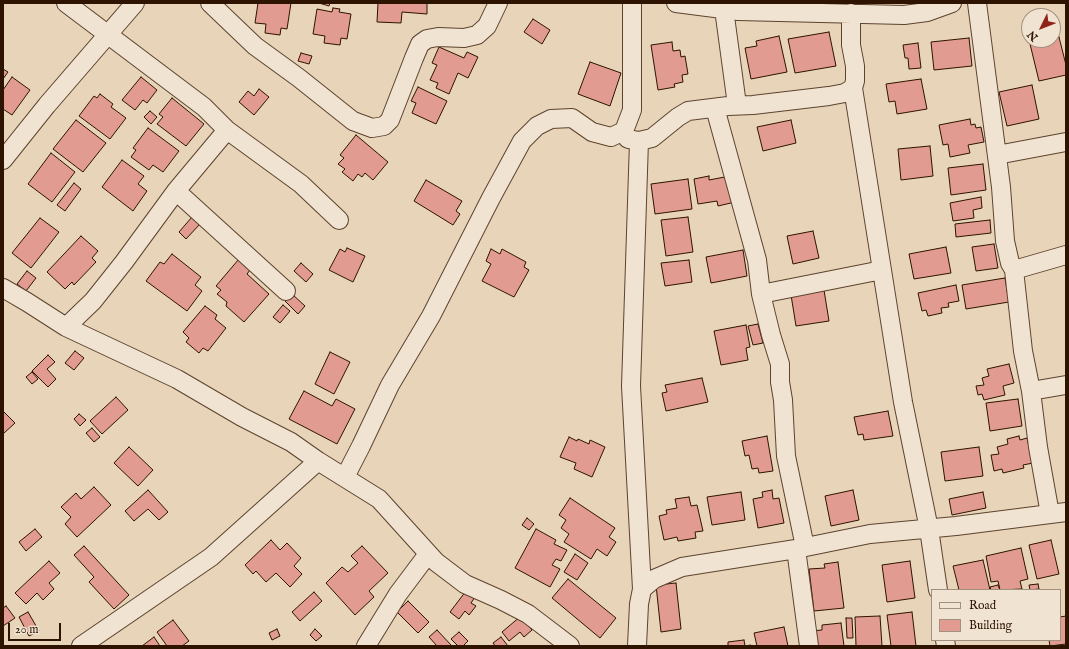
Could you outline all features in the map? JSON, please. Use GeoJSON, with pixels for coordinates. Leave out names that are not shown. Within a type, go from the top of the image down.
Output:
{"type":"FeatureCollection","features":[{"type":"Feature","properties":{"kind":"street"},"geometry":{"type":"LineString","coordinates":[[66,3],[204,107],[228,130],[301,184],[339,220]]}},
{"type":"Feature","properties":{"kind":"street"},"geometry":{"type":"LineString","coordinates":[[3,160],[47,105],[135,3]]}},
{"type":"Feature","properties":{"kind":"street"},"geometry":{"type":"LineString","coordinates":[[210,3],[255,46],[354,121],[372,128],[384,126],[390,120],[420,44],[427,39],[438,37],[464,38],[476,36],[487,26],[498,3]]}},
{"type":"Feature","properties":{"kind":"street"},"geometry":{"type":"LineString","coordinates":[[611,137],[624,130],[632,110],[632,3]]}},
{"type":"Feature","properties":{"kind":"street"},"geometry":{"type":"LineString","coordinates":[[676,3],[734,8],[904,15],[927,12],[952,3]]}},
{"type":"Feature","properties":{"kind":"street"},"geometry":{"type":"LineString","coordinates":[[642,589],[654,579],[682,567],[800,548],[870,534],[929,529],[1058,513],[1038,447],[1036,420],[1023,351],[1014,270],[1010,263],[1005,242],[997,155],[978,3]]}},
{"type":"Feature","properties":{"kind":"street"},"geometry":{"type":"LineString","coordinates":[[734,8],[737,106]]}},
{"type":"Feature","properties":{"kind":"street"},"geometry":{"type":"LineString","coordinates":[[851,13],[851,44],[855,66],[855,81],[853,88],[903,402],[929,529],[938,589]]}},
{"type":"Feature","properties":{"kind":"street"},"geometry":{"type":"LineString","coordinates":[[345,477],[390,385],[431,316],[522,141],[537,126],[551,119],[572,118],[592,132],[611,137],[639,141],[652,138],[688,111],[829,96],[846,93],[853,88]]}},
{"type":"Feature","properties":{"kind":"street"},"geometry":{"type":"LineString","coordinates":[[715,108],[756,260],[761,294],[780,364],[786,456],[800,548],[809,646]]}},
{"type":"Feature","properties":{"kind":"street"},"geometry":{"type":"LineString","coordinates":[[66,327],[93,300],[124,262],[176,191],[228,130]]}},
{"type":"Feature","properties":{"kind":"street"},"geometry":{"type":"LineString","coordinates":[[637,646],[639,604],[642,589],[631,386],[639,141]]}},
{"type":"Feature","properties":{"kind":"street"},"geometry":{"type":"LineString","coordinates":[[997,155],[1066,142]]}},
{"type":"Feature","properties":{"kind":"street"},"geometry":{"type":"LineString","coordinates":[[176,191],[286,291]]}},
{"type":"Feature","properties":{"kind":"street"},"geometry":{"type":"LineString","coordinates":[[1014,270],[1066,255]]}},
{"type":"Feature","properties":{"kind":"street"},"geometry":{"type":"LineString","coordinates":[[761,294],[882,270]]}},
{"type":"Feature","properties":{"kind":"street"},"geometry":{"type":"LineString","coordinates":[[3,288],[66,327],[177,379],[242,417],[291,442],[318,461],[379,499],[436,562],[465,584],[502,600],[528,614],[570,646]]}},
{"type":"Feature","properties":{"kind":"street"},"geometry":{"type":"LineString","coordinates":[[1031,391],[1066,385]]}},
{"type":"Feature","properties":{"kind":"street"},"geometry":{"type":"LineString","coordinates":[[81,646],[211,557],[318,461]]}},
{"type":"Feature","properties":{"kind":"street"},"geometry":{"type":"LineString","coordinates":[[366,646],[398,594],[428,554]]}},
{"type":"Feature","properties":{"kind":"building"},"geometry":{"type":"Polygon","coordinates":[[[258,3],[291,3],[287,29],[281,28],[280,35],[265,33],[266,24],[255,23],[258,3]]]}},
{"type":"Feature","properties":{"kind":"building"},"geometry":{"type":"Polygon","coordinates":[[[319,3],[330,3],[329,6],[319,3]]]}},
{"type":"Feature","properties":{"kind":"building"},"geometry":{"type":"Polygon","coordinates":[[[378,3],[427,3],[427,14],[402,12],[401,23],[377,22],[378,3]]]}},
{"type":"Feature","properties":{"kind":"building"},"geometry":{"type":"Polygon","coordinates":[[[333,8],[340,9],[339,12],[351,14],[347,39],[341,38],[340,45],[324,43],[325,36],[313,34],[317,9],[332,12],[333,8]]]}},
{"type":"Feature","properties":{"kind":"building"},"geometry":{"type":"Polygon","coordinates":[[[533,19],[550,30],[542,44],[524,32],[533,19]]]}},
{"type":"Feature","properties":{"kind":"building"},"geometry":{"type":"Polygon","coordinates":[[[829,32],[836,66],[795,73],[788,39],[829,32]]]}},
{"type":"Feature","properties":{"kind":"building"},"geometry":{"type":"Polygon","coordinates":[[[779,36],[787,72],[751,79],[745,48],[757,46],[756,41],[779,36]]]}},
{"type":"Feature","properties":{"kind":"building"},"geometry":{"type":"Polygon","coordinates":[[[969,38],[972,66],[934,70],[931,42],[969,38]]]}},
{"type":"Feature","properties":{"kind":"building"},"geometry":{"type":"Polygon","coordinates":[[[672,42],[673,51],[680,50],[681,57],[685,56],[688,74],[682,75],[683,82],[674,84],[675,87],[658,90],[651,45],[672,42]]]}},
{"type":"Feature","properties":{"kind":"building"},"geometry":{"type":"Polygon","coordinates":[[[918,43],[921,68],[909,69],[908,58],[905,58],[903,45],[918,43]]]}},
{"type":"Feature","properties":{"kind":"building"},"geometry":{"type":"Polygon","coordinates":[[[1061,45],[1066,65],[1066,75],[1039,81],[1031,48],[1061,48],[1061,45]]]}},
{"type":"Feature","properties":{"kind":"building"},"geometry":{"type":"Polygon","coordinates":[[[439,47],[464,58],[467,52],[478,57],[468,78],[458,73],[449,94],[436,88],[438,83],[430,80],[437,65],[432,63],[439,47]]]}},
{"type":"Feature","properties":{"kind":"building"},"geometry":{"type":"Polygon","coordinates":[[[301,53],[312,56],[309,64],[298,61],[301,53]]]}},
{"type":"Feature","properties":{"kind":"building"},"geometry":{"type":"Polygon","coordinates":[[[590,62],[621,73],[610,106],[578,94],[590,62]]]}},
{"type":"Feature","properties":{"kind":"building"},"geometry":{"type":"Polygon","coordinates":[[[3,69],[8,72],[3,79],[3,69]]]}},
{"type":"Feature","properties":{"kind":"building"},"geometry":{"type":"Polygon","coordinates":[[[12,77],[30,90],[12,115],[3,109],[3,90],[12,77]]]}},
{"type":"Feature","properties":{"kind":"building"},"geometry":{"type":"Polygon","coordinates":[[[141,77],[157,90],[147,103],[143,100],[135,110],[122,100],[141,77]]]}},
{"type":"Feature","properties":{"kind":"building"},"geometry":{"type":"Polygon","coordinates":[[[921,79],[927,109],[897,114],[895,101],[889,102],[886,84],[921,79]]]}},
{"type":"Feature","properties":{"kind":"building"},"geometry":{"type":"Polygon","coordinates":[[[1032,85],[1039,119],[1007,126],[999,92],[1032,85]]]}},
{"type":"Feature","properties":{"kind":"building"},"geometry":{"type":"Polygon","coordinates":[[[418,87],[447,101],[436,124],[412,113],[416,103],[411,101],[418,87]]]}},
{"type":"Feature","properties":{"kind":"building"},"geometry":{"type":"Polygon","coordinates":[[[259,89],[269,97],[254,115],[239,102],[248,91],[254,96],[259,89]]]}},
{"type":"Feature","properties":{"kind":"building"},"geometry":{"type":"Polygon","coordinates":[[[100,94],[113,104],[111,107],[126,118],[110,139],[79,116],[94,96],[97,98],[100,94]]]}},
{"type":"Feature","properties":{"kind":"building"},"geometry":{"type":"Polygon","coordinates":[[[172,98],[204,124],[186,146],[157,124],[163,117],[159,114],[172,98]]]}},
{"type":"Feature","properties":{"kind":"building"},"geometry":{"type":"Polygon","coordinates":[[[150,111],[157,117],[151,124],[144,117],[150,111]]]}},
{"type":"Feature","properties":{"kind":"building"},"geometry":{"type":"Polygon","coordinates":[[[970,119],[971,125],[975,124],[976,128],[981,127],[984,142],[968,145],[970,153],[950,157],[948,144],[943,145],[939,125],[970,119]]]}},
{"type":"Feature","properties":{"kind":"building"},"geometry":{"type":"Polygon","coordinates":[[[76,120],[106,143],[83,172],[53,149],[76,120]]]}},
{"type":"Feature","properties":{"kind":"building"},"geometry":{"type":"Polygon","coordinates":[[[791,120],[796,143],[763,151],[757,127],[791,120]]]}},
{"type":"Feature","properties":{"kind":"building"},"geometry":{"type":"Polygon","coordinates":[[[148,128],[179,151],[163,172],[153,165],[149,170],[131,157],[136,150],[133,148],[148,128]]]}},
{"type":"Feature","properties":{"kind":"building"},"geometry":{"type":"Polygon","coordinates":[[[356,135],[388,162],[373,180],[365,173],[362,177],[358,174],[353,181],[342,172],[345,169],[338,164],[344,158],[340,155],[356,135]]]}},
{"type":"Feature","properties":{"kind":"building"},"geometry":{"type":"Polygon","coordinates":[[[930,146],[933,176],[901,180],[898,149],[930,146]]]}},
{"type":"Feature","properties":{"kind":"building"},"geometry":{"type":"Polygon","coordinates":[[[51,153],[75,172],[52,202],[28,184],[51,153]]]}},
{"type":"Feature","properties":{"kind":"building"},"geometry":{"type":"Polygon","coordinates":[[[122,160],[144,176],[138,184],[147,191],[133,211],[102,187],[122,160]]]}},
{"type":"Feature","properties":{"kind":"building"},"geometry":{"type":"Polygon","coordinates":[[[983,164],[986,190],[951,195],[948,168],[983,164]]]}},
{"type":"Feature","properties":{"kind":"building"},"geometry":{"type":"Polygon","coordinates":[[[709,176],[709,180],[730,176],[735,202],[718,206],[717,201],[698,204],[694,179],[709,176]]]}},
{"type":"Feature","properties":{"kind":"building"},"geometry":{"type":"Polygon","coordinates":[[[688,179],[692,209],[655,214],[651,184],[688,179]]]}},
{"type":"Feature","properties":{"kind":"building"},"geometry":{"type":"Polygon","coordinates":[[[426,180],[462,201],[456,211],[460,214],[453,225],[414,201],[426,180]]]}},
{"type":"Feature","properties":{"kind":"building"},"geometry":{"type":"Polygon","coordinates":[[[74,183],[81,189],[65,211],[57,205],[74,183]]]}},
{"type":"Feature","properties":{"kind":"building"},"geometry":{"type":"Polygon","coordinates":[[[981,197],[982,208],[973,210],[974,218],[953,221],[950,203],[981,197]]]}},
{"type":"Feature","properties":{"kind":"building"},"geometry":{"type":"Polygon","coordinates":[[[192,217],[200,224],[186,239],[179,232],[192,217]]]}},
{"type":"Feature","properties":{"kind":"building"},"geometry":{"type":"Polygon","coordinates":[[[688,217],[693,252],[666,256],[661,220],[688,217]]]}},
{"type":"Feature","properties":{"kind":"building"},"geometry":{"type":"Polygon","coordinates":[[[40,218],[59,232],[31,268],[12,253],[40,218]]]}},
{"type":"Feature","properties":{"kind":"building"},"geometry":{"type":"Polygon","coordinates":[[[990,220],[991,233],[956,237],[955,224],[990,220]]]}},
{"type":"Feature","properties":{"kind":"building"},"geometry":{"type":"Polygon","coordinates":[[[813,231],[819,258],[793,264],[787,236],[813,231]]]}},
{"type":"Feature","properties":{"kind":"building"},"geometry":{"type":"Polygon","coordinates":[[[81,236],[98,251],[92,258],[96,262],[74,285],[72,282],[65,289],[47,272],[81,236]]]}},
{"type":"Feature","properties":{"kind":"building"},"geometry":{"type":"Polygon","coordinates":[[[994,244],[998,268],[976,271],[972,247],[994,244]]]}},
{"type":"Feature","properties":{"kind":"building"},"geometry":{"type":"Polygon","coordinates":[[[946,247],[951,273],[914,279],[909,254],[946,247]]]}},
{"type":"Feature","properties":{"kind":"building"},"geometry":{"type":"Polygon","coordinates":[[[347,248],[365,256],[353,282],[329,270],[340,249],[345,252],[347,248]]]}},
{"type":"Feature","properties":{"kind":"building"},"geometry":{"type":"Polygon","coordinates":[[[491,249],[500,254],[502,249],[526,262],[524,267],[529,270],[514,297],[482,281],[491,264],[486,261],[491,249]]]}},
{"type":"Feature","properties":{"kind":"building"},"geometry":{"type":"Polygon","coordinates":[[[743,250],[747,276],[711,283],[706,257],[743,250]]]}},
{"type":"Feature","properties":{"kind":"building"},"geometry":{"type":"Polygon","coordinates":[[[172,254],[201,277],[195,285],[202,291],[187,311],[146,281],[160,262],[164,264],[172,254]]]}},
{"type":"Feature","properties":{"kind":"building"},"geometry":{"type":"Polygon","coordinates":[[[239,259],[250,270],[247,274],[269,294],[244,322],[226,306],[227,302],[217,294],[221,290],[216,286],[239,259]]]}},
{"type":"Feature","properties":{"kind":"building"},"geometry":{"type":"Polygon","coordinates":[[[689,260],[692,282],[665,286],[661,263],[689,260]]]}},
{"type":"Feature","properties":{"kind":"building"},"geometry":{"type":"Polygon","coordinates":[[[301,263],[313,274],[306,282],[294,271],[301,263]]]}},
{"type":"Feature","properties":{"kind":"building"},"geometry":{"type":"Polygon","coordinates":[[[27,271],[36,278],[26,291],[17,284],[27,271]]]}},
{"type":"Feature","properties":{"kind":"building"},"geometry":{"type":"Polygon","coordinates":[[[1005,278],[1009,302],[966,309],[962,285],[1005,278]]]}},
{"type":"Feature","properties":{"kind":"building"},"geometry":{"type":"Polygon","coordinates":[[[956,285],[959,301],[948,303],[949,307],[941,308],[942,313],[928,316],[926,310],[922,311],[918,293],[956,285]]]}},
{"type":"Feature","properties":{"kind":"building"},"geometry":{"type":"Polygon","coordinates":[[[824,290],[829,321],[796,326],[791,295],[824,290]]]}},
{"type":"Feature","properties":{"kind":"building"},"geometry":{"type":"Polygon","coordinates":[[[292,294],[305,306],[298,314],[285,301],[292,294]]]}},
{"type":"Feature","properties":{"kind":"building"},"geometry":{"type":"Polygon","coordinates":[[[283,305],[290,311],[280,323],[273,317],[283,305]]]}},
{"type":"Feature","properties":{"kind":"building"},"geometry":{"type":"Polygon","coordinates":[[[205,306],[217,315],[215,319],[226,328],[208,351],[203,348],[199,353],[186,342],[189,338],[183,332],[205,306]]]}},
{"type":"Feature","properties":{"kind":"building"},"geometry":{"type":"Polygon","coordinates":[[[758,324],[763,343],[753,345],[748,326],[758,324]]]}},
{"type":"Feature","properties":{"kind":"building"},"geometry":{"type":"Polygon","coordinates":[[[746,325],[750,347],[746,348],[748,360],[721,365],[714,331],[746,325]]]}},
{"type":"Feature","properties":{"kind":"building"},"geometry":{"type":"Polygon","coordinates":[[[75,351],[84,358],[74,370],[65,363],[75,351]]]}},
{"type":"Feature","properties":{"kind":"building"},"geometry":{"type":"Polygon","coordinates":[[[330,352],[350,362],[334,394],[315,384],[330,352]]]}},
{"type":"Feature","properties":{"kind":"building"},"geometry":{"type":"Polygon","coordinates":[[[48,355],[55,362],[47,369],[56,379],[48,387],[32,371],[48,355]]]}},
{"type":"Feature","properties":{"kind":"building"},"geometry":{"type":"Polygon","coordinates":[[[1009,364],[1014,383],[1003,386],[1005,395],[984,400],[982,394],[978,395],[976,386],[984,385],[982,378],[989,376],[987,369],[1009,364]]]}},
{"type":"Feature","properties":{"kind":"building"},"geometry":{"type":"Polygon","coordinates":[[[32,372],[38,379],[32,384],[26,377],[32,372]]]}},
{"type":"Feature","properties":{"kind":"building"},"geometry":{"type":"Polygon","coordinates":[[[702,378],[708,402],[666,411],[662,393],[667,392],[665,385],[702,378]]]}},
{"type":"Feature","properties":{"kind":"building"},"geometry":{"type":"Polygon","coordinates":[[[304,391],[332,406],[336,399],[355,409],[337,444],[289,419],[304,391]]]}},
{"type":"Feature","properties":{"kind":"building"},"geometry":{"type":"Polygon","coordinates":[[[116,397],[128,410],[102,434],[90,421],[116,397]]]}},
{"type":"Feature","properties":{"kind":"building"},"geometry":{"type":"Polygon","coordinates":[[[1018,399],[1022,426],[990,431],[986,403],[1018,399]]]}},
{"type":"Feature","properties":{"kind":"building"},"geometry":{"type":"Polygon","coordinates":[[[3,411],[15,423],[3,434],[3,411]]]}},
{"type":"Feature","properties":{"kind":"building"},"geometry":{"type":"Polygon","coordinates":[[[888,411],[893,436],[864,440],[863,434],[858,435],[854,417],[888,411]]]}},
{"type":"Feature","properties":{"kind":"building"},"geometry":{"type":"Polygon","coordinates":[[[79,414],[86,420],[80,426],[74,419],[79,414]]]}},
{"type":"Feature","properties":{"kind":"building"},"geometry":{"type":"Polygon","coordinates":[[[92,428],[100,437],[94,442],[86,433],[92,428]]]}},
{"type":"Feature","properties":{"kind":"building"},"geometry":{"type":"Polygon","coordinates":[[[767,436],[773,471],[759,473],[758,468],[752,469],[749,455],[745,456],[742,441],[767,436]]]}},
{"type":"Feature","properties":{"kind":"building"},"geometry":{"type":"Polygon","coordinates":[[[1019,436],[1020,440],[1027,438],[1033,463],[1023,465],[1024,468],[1003,473],[1002,469],[994,471],[991,455],[999,454],[997,447],[1008,444],[1007,439],[1019,436]]]}},
{"type":"Feature","properties":{"kind":"building"},"geometry":{"type":"Polygon","coordinates":[[[569,437],[589,444],[590,440],[605,447],[592,477],[574,469],[576,463],[560,457],[569,437]]]}},
{"type":"Feature","properties":{"kind":"building"},"geometry":{"type":"Polygon","coordinates":[[[129,447],[153,470],[138,486],[114,463],[129,447]]]}},
{"type":"Feature","properties":{"kind":"building"},"geometry":{"type":"Polygon","coordinates":[[[979,447],[983,476],[945,481],[941,452],[979,447]]]}},
{"type":"Feature","properties":{"kind":"building"},"geometry":{"type":"Polygon","coordinates":[[[94,487],[111,505],[77,537],[65,524],[71,517],[61,507],[76,493],[81,499],[94,487]]]}},
{"type":"Feature","properties":{"kind":"building"},"geometry":{"type":"Polygon","coordinates":[[[148,490],[168,512],[159,520],[148,509],[134,521],[125,511],[148,490]]]}},
{"type":"Feature","properties":{"kind":"building"},"geometry":{"type":"Polygon","coordinates":[[[772,490],[773,499],[779,498],[784,523],[758,528],[753,499],[763,497],[762,492],[772,490]]]}},
{"type":"Feature","properties":{"kind":"building"},"geometry":{"type":"Polygon","coordinates":[[[853,490],[859,520],[831,526],[825,496],[853,490]]]}},
{"type":"Feature","properties":{"kind":"building"},"geometry":{"type":"Polygon","coordinates":[[[741,492],[745,520],[712,525],[707,497],[741,492]]]}},
{"type":"Feature","properties":{"kind":"building"},"geometry":{"type":"Polygon","coordinates":[[[983,492],[986,508],[952,515],[949,499],[983,492]]]}},
{"type":"Feature","properties":{"kind":"building"},"geometry":{"type":"Polygon","coordinates":[[[689,497],[691,506],[697,505],[703,531],[695,532],[696,538],[678,541],[677,537],[664,540],[659,516],[667,514],[666,510],[677,508],[675,499],[689,497]]]}},
{"type":"Feature","properties":{"kind":"building"},"geometry":{"type":"Polygon","coordinates":[[[570,498],[615,528],[609,537],[616,542],[607,556],[597,549],[591,559],[564,542],[569,534],[561,528],[566,520],[559,515],[570,498]]]}},
{"type":"Feature","properties":{"kind":"building"},"geometry":{"type":"Polygon","coordinates":[[[527,518],[534,524],[529,530],[522,525],[527,518]]]}},
{"type":"Feature","properties":{"kind":"building"},"geometry":{"type":"Polygon","coordinates":[[[35,529],[42,537],[26,551],[19,542],[35,529]]]}},
{"type":"Feature","properties":{"kind":"building"},"geometry":{"type":"Polygon","coordinates":[[[536,529],[556,540],[554,544],[567,550],[561,561],[556,559],[552,565],[560,569],[550,587],[515,568],[536,529]]]}},
{"type":"Feature","properties":{"kind":"building"},"geometry":{"type":"Polygon","coordinates":[[[271,540],[280,550],[287,543],[301,558],[294,566],[302,574],[290,587],[276,573],[266,582],[256,571],[253,574],[245,565],[271,540]]]}},
{"type":"Feature","properties":{"kind":"building"},"geometry":{"type":"Polygon","coordinates":[[[1051,540],[1059,574],[1037,579],[1029,545],[1051,540]]]}},
{"type":"Feature","properties":{"kind":"building"},"geometry":{"type":"Polygon","coordinates":[[[84,546],[129,595],[114,609],[89,582],[94,577],[74,555],[84,546]]]}},
{"type":"Feature","properties":{"kind":"building"},"geometry":{"type":"Polygon","coordinates":[[[362,546],[388,573],[369,591],[374,597],[355,615],[326,583],[342,567],[348,572],[358,563],[351,556],[362,546]]]}},
{"type":"Feature","properties":{"kind":"building"},"geometry":{"type":"Polygon","coordinates":[[[1021,548],[1028,579],[1020,581],[1022,589],[1000,589],[998,581],[991,582],[986,556],[1021,548]]]}},
{"type":"Feature","properties":{"kind":"building"},"geometry":{"type":"Polygon","coordinates":[[[575,554],[588,563],[577,580],[564,572],[575,554]]]}},
{"type":"Feature","properties":{"kind":"building"},"geometry":{"type":"Polygon","coordinates":[[[983,560],[990,589],[959,589],[953,566],[983,560]]]}},
{"type":"Feature","properties":{"kind":"building"},"geometry":{"type":"Polygon","coordinates":[[[49,561],[60,573],[49,583],[54,589],[43,600],[37,593],[26,604],[15,593],[49,561]]]}},
{"type":"Feature","properties":{"kind":"building"},"geometry":{"type":"Polygon","coordinates":[[[910,561],[915,598],[887,602],[882,565],[910,561]]]}},
{"type":"Feature","properties":{"kind":"building"},"geometry":{"type":"Polygon","coordinates":[[[838,562],[844,608],[814,611],[809,569],[825,568],[824,564],[838,562]]]}},
{"type":"Feature","properties":{"kind":"building"},"geometry":{"type":"Polygon","coordinates":[[[568,579],[616,618],[600,638],[552,598],[568,579]]]}},
{"type":"Feature","properties":{"kind":"building"},"geometry":{"type":"Polygon","coordinates":[[[676,583],[681,629],[661,632],[656,585],[676,583]]]}},
{"type":"Feature","properties":{"kind":"building"},"geometry":{"type":"Polygon","coordinates":[[[1038,584],[1039,589],[1030,589],[1029,585],[1038,584]]]}},
{"type":"Feature","properties":{"kind":"building"},"geometry":{"type":"Polygon","coordinates":[[[998,585],[1000,589],[991,589],[990,587],[998,585]]]}},
{"type":"Feature","properties":{"kind":"building"},"geometry":{"type":"Polygon","coordinates":[[[466,591],[475,597],[471,603],[476,606],[469,615],[465,611],[459,619],[450,612],[466,591]]]}},
{"type":"Feature","properties":{"kind":"building"},"geometry":{"type":"Polygon","coordinates":[[[314,592],[322,601],[300,621],[292,612],[314,592]]]}},
{"type":"Feature","properties":{"kind":"building"},"geometry":{"type":"Polygon","coordinates":[[[408,601],[429,622],[418,633],[397,612],[408,601]]]}},
{"type":"Feature","properties":{"kind":"building"},"geometry":{"type":"Polygon","coordinates":[[[6,606],[15,618],[3,626],[3,608],[6,606]]]}},
{"type":"Feature","properties":{"kind":"building"},"geometry":{"type":"Polygon","coordinates":[[[28,612],[39,631],[29,636],[19,617],[28,612]]]}},
{"type":"Feature","properties":{"kind":"building"},"geometry":{"type":"Polygon","coordinates":[[[912,612],[916,646],[891,646],[887,615],[912,612]]]}},
{"type":"Feature","properties":{"kind":"building"},"geometry":{"type":"Polygon","coordinates":[[[521,616],[532,630],[524,637],[520,632],[509,641],[502,632],[521,616]]]}},
{"type":"Feature","properties":{"kind":"building"},"geometry":{"type":"Polygon","coordinates":[[[880,616],[882,646],[856,646],[855,617],[880,616]]]}},
{"type":"Feature","properties":{"kind":"building"},"geometry":{"type":"Polygon","coordinates":[[[1066,616],[1066,644],[1050,646],[1049,641],[1061,641],[1061,617],[1066,616]]]}},
{"type":"Feature","properties":{"kind":"building"},"geometry":{"type":"Polygon","coordinates":[[[846,618],[852,618],[853,638],[847,638],[846,618]]]}},
{"type":"Feature","properties":{"kind":"building"},"geometry":{"type":"Polygon","coordinates":[[[173,620],[189,641],[182,646],[167,646],[157,632],[173,620]]]}},
{"type":"Feature","properties":{"kind":"building"},"geometry":{"type":"Polygon","coordinates":[[[841,623],[844,646],[813,646],[811,631],[822,630],[822,625],[841,623]]]}},
{"type":"Feature","properties":{"kind":"building"},"geometry":{"type":"Polygon","coordinates":[[[784,627],[788,646],[757,646],[754,633],[784,627]]]}},
{"type":"Feature","properties":{"kind":"building"},"geometry":{"type":"Polygon","coordinates":[[[277,629],[280,636],[272,640],[269,633],[277,629]]]}},
{"type":"Feature","properties":{"kind":"building"},"geometry":{"type":"Polygon","coordinates":[[[315,629],[322,636],[316,641],[310,635],[315,629]]]}},
{"type":"Feature","properties":{"kind":"building"},"geometry":{"type":"Polygon","coordinates":[[[437,630],[452,646],[437,646],[429,637],[437,630]]]}},
{"type":"Feature","properties":{"kind":"building"},"geometry":{"type":"Polygon","coordinates":[[[459,632],[468,641],[463,646],[458,646],[451,639],[459,632]]]}},
{"type":"Feature","properties":{"kind":"building"},"geometry":{"type":"Polygon","coordinates":[[[154,637],[160,646],[142,646],[154,637]]]}},
{"type":"Feature","properties":{"kind":"building"},"geometry":{"type":"Polygon","coordinates":[[[501,637],[508,646],[495,646],[493,643],[501,637]]]}},
{"type":"Feature","properties":{"kind":"building"},"geometry":{"type":"Polygon","coordinates":[[[744,640],[745,646],[728,646],[728,642],[744,640]]]}}]}
